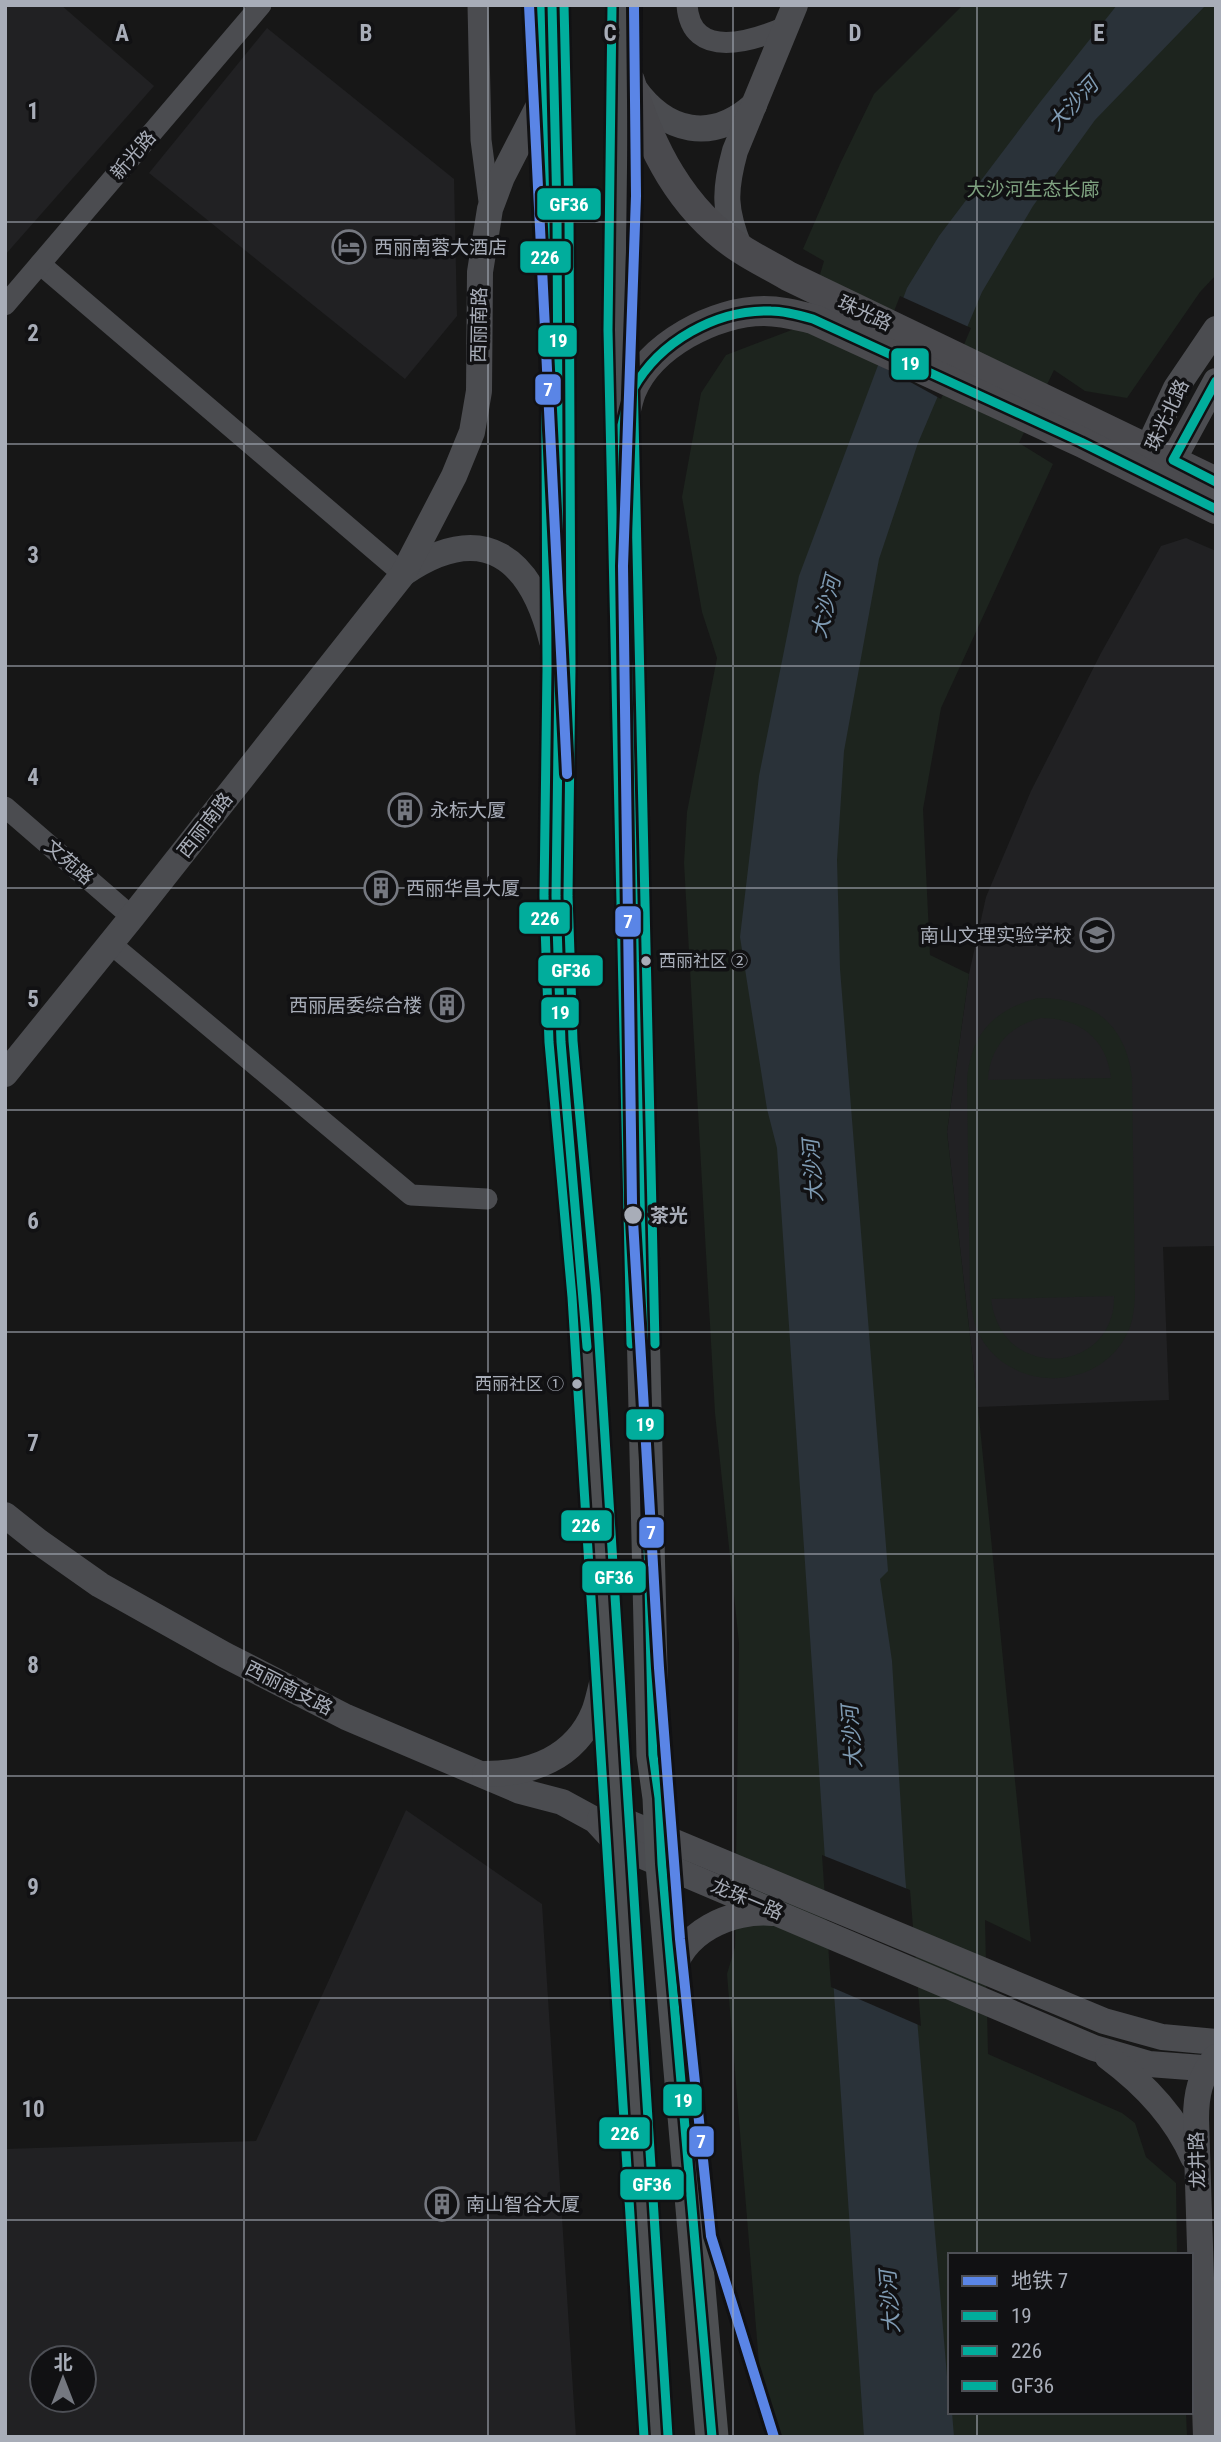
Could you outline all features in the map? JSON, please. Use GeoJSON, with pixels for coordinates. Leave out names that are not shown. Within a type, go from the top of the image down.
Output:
{"type":"FeatureCollection","features":[{"type":"Feature","properties":{"kind":"main road"},"geometry":{"type":"LineString","coordinates":[[552,5],[555,74],[559,669],[556,895],[561,1042],[584,1296],[608,1658],[610,1828],[656,2437]]}},
{"type":"Feature","properties":{"kind":"main road"},"geometry":{"type":"LineString","coordinates":[[624,5],[620,330],[653,1755],[659,1798],[712,2437]]}},
{"type":"Feature","properties":{"kind":"main road","name":"珠光路"},"geometry":{"type":"LineString","coordinates":[[629,81],[656,152],[677,187],[710,225],[740,248],[788,276],[819,306],[1155,461],[1216,482]]}},
{"type":"Feature","properties":{"kind":"main road","name":"珠光路"},"geometry":{"type":"LineString","coordinates":[[622,425],[632,391],[649,364],[672,342],[702,327],[742,314],[761,311],[786,312],[819,306]]}},
{"type":"Feature","properties":{"kind":"main road","name":"珠光路"},"geometry":{"type":"LineString","coordinates":[[1155,461],[1216,509]]}},
{"type":"Feature","properties":{"kind":"street","name":"新光路"},"geometry":{"type":"LineString","coordinates":[[5,305],[261,5]]}},
{"type":"Feature","properties":{"kind":"street"},"geometry":{"type":"LineString","coordinates":[[478,5],[481,140],[490,209]]}},
{"type":"Feature","properties":{"kind":"street"},"geometry":{"type":"LineString","coordinates":[[687,5],[695,31],[722,42],[741,42],[766,35],[791,15]]}},
{"type":"Feature","properties":{"kind":"street"},"geometry":{"type":"LineString","coordinates":[[740,248],[729,221],[729,175],[735,151],[791,15]]}},
{"type":"Feature","properties":{"kind":"street","name":"珠光路"},"geometry":{"type":"LineString","coordinates":[[624,39],[629,81]]}},
{"type":"Feature","properties":{"kind":"street","name":"西丽南路"},"geometry":{"type":"LineString","coordinates":[[5,1074],[403,574],[454,476],[472,432],[479,391],[480,272],[490,209],[502,177],[555,74]]}},
{"type":"Feature","properties":{"kind":"street"},"geometry":{"type":"LineString","coordinates":[[629,81],[646,104],[660,117],[694,128],[712,128],[728,124],[754,105]]}},
{"type":"Feature","properties":{"kind":"street"},"geometry":{"type":"LineString","coordinates":[[40,264],[403,574]]}},
{"type":"Feature","properties":{"kind":"street","name":"珠光北路"},"geometry":{"type":"LineString","coordinates":[[1155,461],[1176,388],[1216,329]]}},
{"type":"Feature","properties":{"kind":"street","name":"珠光北路"},"geometry":{"type":"LineString","coordinates":[[1155,461],[1216,381]]}},
{"type":"Feature","properties":{"kind":"street","name":"西丽南路"},"geometry":{"type":"LineString","coordinates":[[403,574],[425,559],[448,551],[490,551],[510,561],[535,590],[543,609],[559,669]]}},
{"type":"Feature","properties":{"kind":"street","name":"文苑路"},"geometry":{"type":"LineString","coordinates":[[5,807],[132,917]]}},
{"type":"Feature","properties":{"kind":"street"},"geometry":{"type":"LineString","coordinates":[[111,944],[411,1195],[487,1199]]}},
{"type":"Feature","properties":{"kind":"street","name":"西丽南支路"},"geometry":{"type":"LineString","coordinates":[[5,1515],[100,1585],[225,1655],[346,1717],[520,1791],[562,1802],[610,1828]]}},
{"type":"Feature","properties":{"kind":"street"},"geometry":{"type":"LineString","coordinates":[[479,1774],[507,1774],[529,1770],[549,1762],[567,1750],[583,1733],[594,1712],[608,1658]]}},
{"type":"Feature","properties":{"kind":"street","name":"龙珠一路"},"geometry":{"type":"LineString","coordinates":[[610,1828],[1104,2021],[1162,2037],[1216,2042]]}},
{"type":"Feature","properties":{"kind":"street","name":"龙珠一路"},"geometry":{"type":"LineString","coordinates":[[662,1850],[783,1915],[1094,2048],[1149,2064],[1213,2065]]}},
{"type":"Feature","properties":{"kind":"street"},"geometry":{"type":"LineString","coordinates":[[672,1978],[674,1967],[683,1950],[717,1923],[733,1915],[751,1912],[783,1915]]}},
{"type":"Feature","properties":{"kind":"street"},"geometry":{"type":"LineString","coordinates":[[1094,2048],[1133,2077],[1169,2116],[1188,2145],[1198,2176]]}},
{"type":"Feature","properties":{"kind":"street","name":"龙井路"},"geometry":{"type":"LineString","coordinates":[[1206,2437],[1197,2097],[1213,2065]]}},
{"type":"Feature","properties":{"kind":"shaded area"},"geometry":{"type":"Polygon","coordinates":[[[5,5],[61,5],[154,86],[5,255],[5,5]]]}},
{"type":"Feature","properties":{"kind":"shaded area","name":"西丽南蓉大酒店"},"geometry":{"type":"Polygon","coordinates":[[[267,28],[454,179],[457,316],[405,379],[149,173],[267,28]]]}},
{"type":"Feature","properties":{"kind":"shaded area","name":"南山文理实验学校"},"geometry":{"type":"Polygon","coordinates":[[[1186,538],[1216,551],[1216,1246],[1163,1247],[1169,1400],[978,1407],[947,1132],[969,974],[986,897],[1031,791],[1101,653],[1161,546],[1186,538]]]}},
{"type":"Feature","properties":{"kind":"shaded area"},"geometry":{"type":"Polygon","coordinates":[[[406,1810],[542,1904],[576,2437],[5,2437],[5,2149],[256,2141],[406,1810]]]}},
{"type":"Feature","properties":{"kind":"green space","name":"大沙河生态长廊"},"geometry":{"type":"Polygon","coordinates":[[[963,5],[1216,5],[1216,275],[1200,292],[1127,398],[1085,391],[1054,370],[1019,443],[1053,464],[941,708],[923,809],[930,955],[969,974],[947,1132],[978,1407],[1031,1942],[985,1920],[988,2054],[1122,2113],[1135,2123],[1146,2157],[1176,2183],[1177,2253],[948,2253],[948,2414],[1186,2414],[1187,2437],[765,2437],[727,1974],[735,1947],[739,1643],[715,1413],[684,863],[687,812],[717,658],[702,612],[682,497],[701,393],[726,355],[805,325],[824,261],[803,249],[874,94],[963,5]]]}},
{"type":"Feature","properties":{"kind":"green space"},"geometry":{"type":"Polygon","coordinates":[[[1038,998],[1057,999],[1090,1009],[1103,1017],[1122,1042],[1132,1077],[1135,1297],[1132,1320],[1127,1334],[1114,1353],[1096,1367],[1076,1375],[1054,1378],[1032,1376],[1012,1368],[994,1355],[978,1332],[970,1300],[969,1063],[988,1026],[997,1017],[1022,1003],[1038,998]],[[1041,1018],[1020,1026],[1003,1040],[993,1058],[988,1080],[1111,1078],[1104,1052],[1089,1033],[1068,1022],[1041,1018]],[[1114,1296],[991,1299],[999,1326],[1015,1345],[1035,1356],[1057,1359],[1079,1354],[1097,1341],[1110,1322],[1114,1296]]]}},
{"type":"Feature","properties":{"kind":"water","name":"大沙河"},"geometry":{"type":"Polygon","coordinates":[[[1117,5],[1206,5],[1095,120],[1033,206],[982,292],[918,443],[879,559],[844,751],[837,860],[840,969],[888,1571],[880,1579],[892,1661],[905,1875],[948,2414],[952,2414],[954,2437],[864,2437],[777,1148],[767,1109],[740,937],[759,776],[799,576],[907,288],[939,236],[1117,5]]]}},
{"type":"Feature","properties":{"kind":"pier"},"geometry":{"type":"Polygon","coordinates":[[[900,296],[971,328],[941,399],[874,362],[900,296]]]}},
{"type":"Feature","properties":{"kind":"pier"},"geometry":{"type":"Polygon","coordinates":[[[822,1855],[910,1890],[921,2026],[831,1987],[822,1855]]]}},
{"type":"Feature","properties":{"kind":"metro line","name":"7"},"geometry":{"type":"LineString","coordinates":[[529,5],[567,774]]}},
{"type":"Feature","properties":{"kind":"metro line","name":"7"},"geometry":{"type":"LineString","coordinates":[[634,5],[636,196],[623,566],[632,1203],[659,1668],[680,1939],[711,2236],[774,2437]]}},
{"type":"Feature","properties":{"kind":"transit line","name":"226"},"geometry":{"type":"LineString","coordinates":[[540,5],[545,212],[547,669],[544,896],[549,1042],[572,1297],[644,2437]]}},
{"type":"Feature","properties":{"kind":"transit line","name":"19"},"geometry":{"type":"LineString","coordinates":[[552,5],[557,212],[559,669],[556,896],[561,1042],[587,1347]]}},
{"type":"Feature","properties":{"kind":"transit line","name":"GF36"},"geometry":{"type":"LineString","coordinates":[[564,5],[569,212],[571,669],[568,896],[573,1041],[596,1295],[668,2436]]}},
{"type":"Feature","properties":{"kind":"transit line","name":"226"},"geometry":{"type":"LineString","coordinates":[[612,5],[608,330],[631,1344]]}},
{"type":"Feature","properties":{"kind":"transit line","name":"GF36"},"geometry":{"type":"LineString","coordinates":[[636,5],[632,330],[655,1344]]}},
{"type":"Feature","properties":{"kind":"transit line","name":"19"},"geometry":{"type":"LineString","coordinates":[[712,2437],[662,1864],[659,1798],[653,1755],[622,425],[626,407],[644,372],[674,343],[691,332],[730,316],[750,312],[787,312],[813,319],[1081,442],[1216,509]]}},
{"type":"Feature","properties":{"kind":"transit line","name":"19"},"geometry":{"type":"LineString","coordinates":[[1216,381],[1173,460],[1216,482]]}},
{"type":"Feature","properties":{"kind":"place","name":"西丽南蓉大酒店"},"geometry":{"type":"Point","coordinates":[349,247]}},
{"type":"Feature","properties":{"kind":"place","name":"永标大厦"},"geometry":{"type":"Point","coordinates":[405,810]}},
{"type":"Feature","properties":{"kind":"place","name":"西丽华昌大厦"},"geometry":{"type":"Point","coordinates":[381,888]}},
{"type":"Feature","properties":{"kind":"place","name":"南山文理实验学校"},"geometry":{"type":"Point","coordinates":[1097,935]}},
{"type":"Feature","properties":{"kind":"place","name":"西丽社区 ②"},"geometry":{"type":"Point","coordinates":[646,961]}},
{"type":"Feature","properties":{"kind":"place","name":"西丽居委综合楼"},"geometry":{"type":"Point","coordinates":[447,1005]}},
{"type":"Feature","properties":{"kind":"place","name":"茶光"},"geometry":{"type":"Point","coordinates":[633,1215]}},
{"type":"Feature","properties":{"kind":"place","name":"西丽社区 ①"},"geometry":{"type":"Point","coordinates":[577,1384]}},
{"type":"Feature","properties":{"kind":"place","name":"南山智谷大厦"},"geometry":{"type":"Point","coordinates":[442,2204]}}]}
